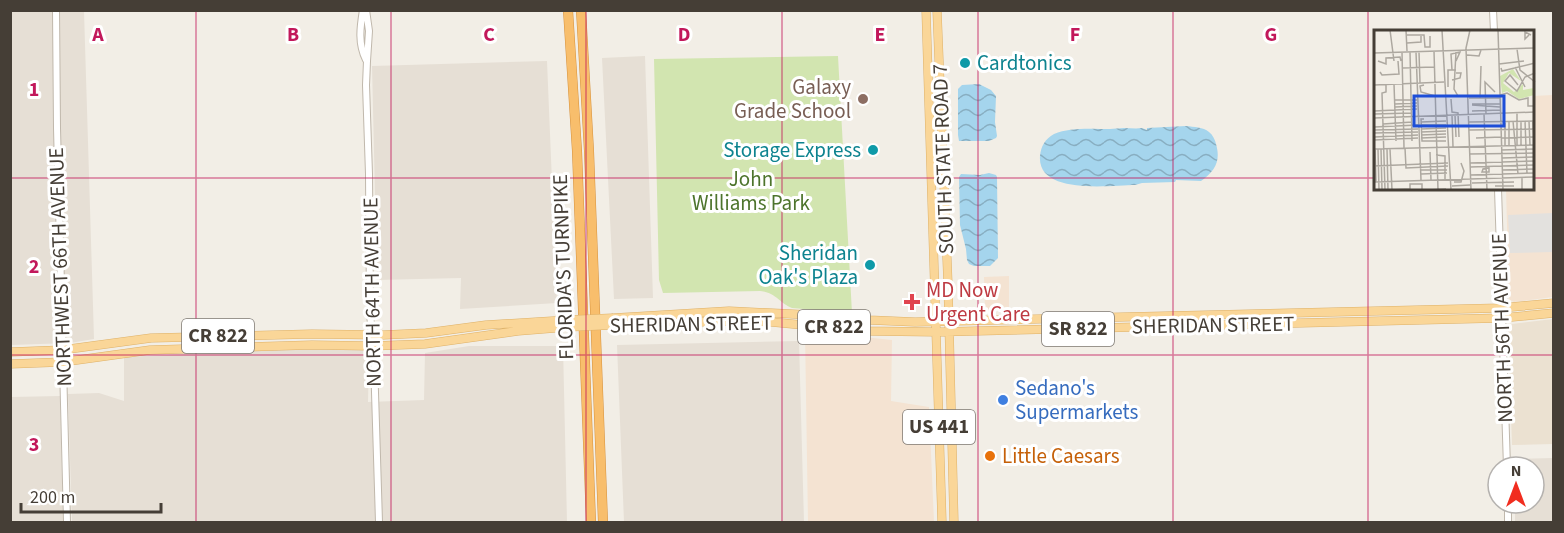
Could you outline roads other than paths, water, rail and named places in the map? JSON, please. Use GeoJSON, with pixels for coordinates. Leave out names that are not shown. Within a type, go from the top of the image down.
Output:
{"type":"FeatureCollection","features":[{"type":"Feature","properties":{"kind":"highway","name":"FLORIDA'S TURNPIKE"},"geometry":{"type":"LineString","coordinates":[[568,10],[577,151],[591,522]]}},
{"type":"Feature","properties":{"kind":"highway","name":"FLORIDA'S TURNPIKE"},"geometry":{"type":"LineString","coordinates":[[581,10],[589,151],[603,522]]}},
{"type":"Feature","properties":{"kind":"main road","name":"SOUTH STATE ROAD 7"},"geometry":{"type":"LineString","coordinates":[[926,10],[942,522]]}},
{"type":"Feature","properties":{"kind":"main road","name":"SOUTH STATE ROAD 7"},"geometry":{"type":"LineString","coordinates":[[937,10],[950,331],[954,522]]}},
{"type":"Feature","properties":{"kind":"main road"},"geometry":{"type":"LineString","coordinates":[[931,142],[935,153],[944,162]]}},
{"type":"Feature","properties":{"kind":"main road","name":"SHERIDAN STREET"},"geometry":{"type":"LineString","coordinates":[[613,322],[729,311],[833,316],[869,321],[949,321],[1501,308],[1554,303]]}},
{"type":"Feature","properties":{"kind":"main road","name":"SHERIDAN STREET"},"geometry":{"type":"LineString","coordinates":[[10,352],[62,350],[151,338],[426,333],[486,324],[750,322],[803,324],[867,331],[936,332],[1502,318],[1554,313]]}},
{"type":"Feature","properties":{"kind":"main road","name":"SHERIDAN STREET"},"geometry":{"type":"LineString","coordinates":[[10,363],[63,362],[150,350],[425,344],[568,324]]}},
{"type":"Feature","properties":{"kind":"main road"},"geometry":{"type":"LineString","coordinates":[[940,454],[948,457],[953,463]]}},
{"type":"Feature","properties":{"kind":"street","name":"NORTHWEST 66TH AVENUE"},"geometry":{"type":"LineString","coordinates":[[56,10],[67,522]]}},
{"type":"Feature","properties":{"kind":"street","name":"NORTH 64TH AVENUE"},"geometry":{"type":"LineString","coordinates":[[365,10],[360,28],[361,51],[367,61],[372,346],[379,522]]}},
{"type":"Feature","properties":{"kind":"street"},"geometry":{"type":"LineString","coordinates":[[1493,10],[1494,30]]}},
{"type":"Feature","properties":{"kind":"street","name":"NORTH 56TH AVENUE"},"geometry":{"type":"LineString","coordinates":[[1498,190],[1507,455]]}},
{"type":"Feature","properties":{"kind":"water"},"geometry":{"type":"Polygon","coordinates":[[[979,84],[991,90],[996,96],[997,136],[989,141],[959,141],[958,89],[962,85],[979,84]]]}},
{"type":"Feature","properties":{"kind":"water"},"geometry":{"type":"Polygon","coordinates":[[[1186,126],[1207,130],[1213,136],[1216,144],[1218,156],[1216,165],[1201,181],[1176,180],[1175,182],[1135,185],[1078,186],[1050,177],[1042,169],[1040,156],[1042,146],[1051,136],[1060,132],[1122,128],[1147,130],[1147,128],[1186,126]]]}},
{"type":"Feature","properties":{"kind":"water"},"geometry":{"type":"Polygon","coordinates":[[[989,173],[997,177],[998,258],[990,266],[974,266],[967,260],[960,225],[959,177],[961,174],[989,173]]]}},
{"type":"Feature","properties":{"kind":"place","name":"Cardtonics"},"geometry":{"type":"Point","coordinates":[965,63]}},
{"type":"Feature","properties":{"kind":"place","name":"Galaxy Grade School"},"geometry":{"type":"Point","coordinates":[863,99]}},
{"type":"Feature","properties":{"kind":"place","name":"Storage Express"},"geometry":{"type":"Point","coordinates":[873,150]}},
{"type":"Feature","properties":{"kind":"place","name":"Sheridan Oak's Plaza"},"geometry":{"type":"Point","coordinates":[870,265]}},
{"type":"Feature","properties":{"kind":"place","name":"MD Now Urgent Care"},"geometry":{"type":"Point","coordinates":[912,302]}},
{"type":"Feature","properties":{"kind":"place","name":"Sedano's Supermarkets"},"geometry":{"type":"Point","coordinates":[1003,400]}},
{"type":"Feature","properties":{"kind":"place","name":"Little Caesars"},"geometry":{"type":"Point","coordinates":[990,456]}},
{"type":"Feature","properties":{"kind":"park label","name":"John Williams Park"},"geometry":{"type":"Point","coordinates":[751,191]}}]}
